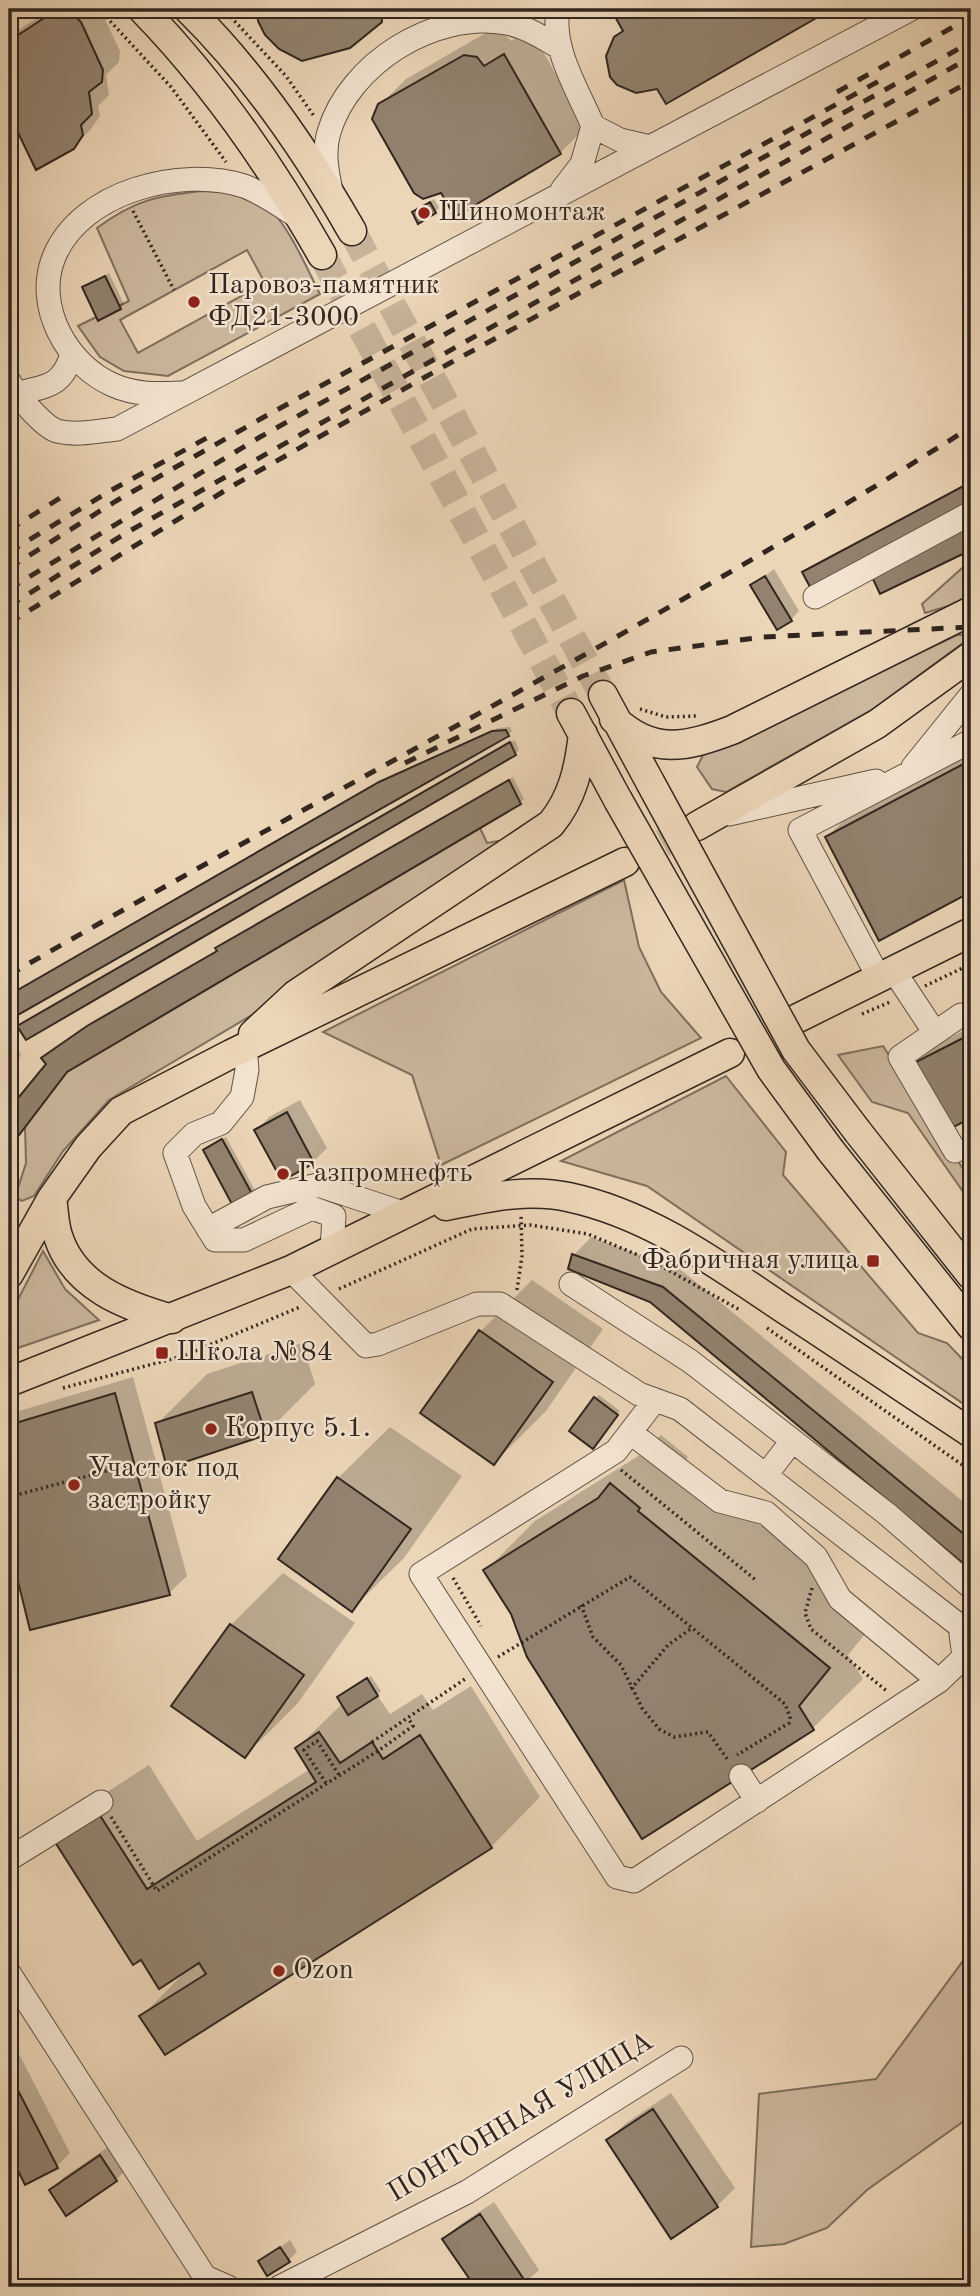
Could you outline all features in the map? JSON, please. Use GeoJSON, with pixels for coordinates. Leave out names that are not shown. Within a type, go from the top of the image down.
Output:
{"type":"FeatureCollection","features":[{"type":"Feature","properties":{"kind":"main road"},"geometry":{"type":"LineString","coordinates":[[142,9],[188,55],[249,139],[301,218],[322,256]]}},
{"type":"Feature","properties":{"kind":"main road"},"geometry":{"type":"LineString","coordinates":[[188,9],[219,40],[286,127],[352,231]]}},
{"type":"Feature","properties":{"kind":"main road"},"geometry":{"type":"LineString","coordinates":[[971,611],[732,730],[695,744],[678,746],[648,741],[635,735],[608,707],[796,1050],[971,1275]]}},
{"type":"Feature","properties":{"kind":"main road"},"geometry":{"type":"LineString","coordinates":[[704,821],[877,724],[971,656]]}},
{"type":"Feature","properties":{"kind":"main road"},"geometry":{"type":"LineString","coordinates":[[238,1051],[295,995],[551,824],[569,798],[579,765],[577,723],[771,1069],[831,1151],[971,1326]]}},
{"type":"Feature","properties":{"kind":"main road"},"geometry":{"type":"LineString","coordinates":[[9,1274],[52,1198],[88,1147],[121,1111],[625,862]]}},
{"type":"Feature","properties":{"kind":"main road"},"geometry":{"type":"LineString","coordinates":[[798,1018],[971,932]]}},
{"type":"Feature","properties":{"kind":"main road"},"geometry":{"type":"LineString","coordinates":[[9,1382],[291,1270],[730,1054]]}},
{"type":"Feature","properties":{"kind":"main road"},"geometry":{"type":"LineString","coordinates":[[406,1214],[501,1195],[536,1193],[568,1197],[634,1218],[693,1248],[971,1433]]}},
{"type":"Feature","properties":{"kind":"main road"},"geometry":{"type":"LineString","coordinates":[[52,1198],[58,1237],[76,1269],[106,1295],[172,1319]]}},
{"type":"Feature","properties":{"kind":"street"},"geometry":{"type":"LineString","coordinates":[[331,195],[326,164],[327,135],[337,108],[367,70],[415,39],[447,27],[478,20],[503,9]]}},
{"type":"Feature","properties":{"kind":"street"},"geometry":{"type":"LineString","coordinates":[[558,9],[556,21],[559,47],[593,126],[620,140],[650,147]]}},
{"type":"Feature","properties":{"kind":"street"},"geometry":{"type":"LineString","coordinates":[[11,391],[55,431],[86,433],[117,429],[911,9]]}},
{"type":"Feature","properties":{"kind":"street"},"geometry":{"type":"LineString","coordinates":[[478,20],[508,23],[559,47]]}},
{"type":"Feature","properties":{"kind":"street"},"geometry":{"type":"LineString","coordinates":[[558,196],[582,164],[593,126]]}},
{"type":"Feature","properties":{"kind":"street"},"geometry":{"type":"LineString","coordinates":[[188,393],[132,392],[94,374],[72,354],[50,313],[47,295],[53,258],[66,234],[94,211],[124,194],[163,182],[206,180],[244,186],[301,218]]}},
{"type":"Feature","properties":{"kind":"street"},"geometry":{"type":"LineString","coordinates":[[11,391],[43,389],[67,370],[72,354]]}},
{"type":"Feature","properties":{"kind":"street"},"geometry":{"type":"LineString","coordinates":[[815,597],[971,513]]}},
{"type":"Feature","properties":{"kind":"street"},"geometry":{"type":"LineString","coordinates":[[704,821],[907,775],[971,695]]}},
{"type":"Feature","properties":{"kind":"street"},"geometry":{"type":"LineString","coordinates":[[935,1033],[886,974],[800,830],[971,741]]}},
{"type":"Feature","properties":{"kind":"street"},"geometry":{"type":"LineString","coordinates":[[955,1151],[900,1057],[961,1015]]}},
{"type":"Feature","properties":{"kind":"street"},"geometry":{"type":"LineString","coordinates":[[238,1051],[247,1070],[242,1097],[221,1123],[194,1134],[175,1153],[194,1206],[215,1240],[244,1240],[312,1208],[334,1216],[332,1251]]}},
{"type":"Feature","properties":{"kind":"street"},"geometry":{"type":"LineString","coordinates":[[208,1228],[267,1197],[318,1185],[406,1214]]}},
{"type":"Feature","properties":{"kind":"street"},"geometry":{"type":"LineString","coordinates":[[291,1270],[366,1346],[378,1345],[485,1302],[500,1304],[639,1394],[680,1409],[960,1626],[964,1657],[939,1681],[634,1881],[622,1881],[490,1662],[422,1578],[422,1570],[620,1449],[654,1400]]}},
{"type":"Feature","properties":{"kind":"street"},"geometry":{"type":"LineString","coordinates":[[571,1284],[690,1361],[887,1514],[971,1587]]}},
{"type":"Feature","properties":{"kind":"street"},"geometry":{"type":"LineString","coordinates":[[631,1433],[720,1501],[763,1511],[819,1563],[840,1599],[939,1681]]}},
{"type":"Feature","properties":{"kind":"street"},"geometry":{"type":"LineString","coordinates":[[766,1475],[792,1441]]}},
{"type":"Feature","properties":{"kind":"street"},"geometry":{"type":"LineString","coordinates":[[741,1776],[757,1801]]}},
{"type":"Feature","properties":{"kind":"street"},"geometry":{"type":"LineString","coordinates":[[9,1858],[101,1801]]}},
{"type":"Feature","properties":{"kind":"street"},"geometry":{"type":"LineString","coordinates":[[9,1973],[197,2282],[228,2287]]}},
{"type":"Feature","properties":{"kind":"street","name":"ПОНТОННАЯ УЛИЦА"},"geometry":{"type":"LineString","coordinates":[[280,2287],[467,2192],[681,2058]]}},
{"type":"Feature","properties":{"kind":"path"},"geometry":{"type":"LineString","coordinates":[[99,9],[172,87],[244,186]]}},
{"type":"Feature","properties":{"kind":"path"},"geometry":{"type":"LineString","coordinates":[[223,9],[286,76],[327,135]]}},
{"type":"Feature","properties":{"kind":"path"},"geometry":{"type":"LineString","coordinates":[[124,194],[174,290]]}},
{"type":"Feature","properties":{"kind":"path"},"geometry":{"type":"LineString","coordinates":[[514,1313],[522,1256],[523,1225]]}},
{"type":"Feature","properties":{"kind":"path"},"geometry":{"type":"LineString","coordinates":[[606,1458],[757,1581]]}},
{"type":"Feature","properties":{"kind":"path"},"geometry":{"type":"LineString","coordinates":[[9,1497],[110,1470]]}},
{"type":"Feature","properties":{"kind":"path"},"geometry":{"type":"LineString","coordinates":[[819,1563],[805,1613],[806,1621],[821,1637],[903,1705]]}},
{"type":"Feature","properties":{"kind":"path"},"geometry":{"type":"LineString","coordinates":[[447,1569],[486,1634]]}},
{"type":"Feature","properties":{"kind":"path"},"geometry":{"type":"LineString","coordinates":[[372,1742],[490,1662],[581,1605],[628,1576],[783,1703],[790,1717],[789,1723],[727,1760],[708,1732],[674,1737],[665,1734],[642,1708],[621,1665],[593,1637],[581,1605]]}},
{"type":"Feature","properties":{"kind":"path"},"geometry":{"type":"LineString","coordinates":[[631,1689],[668,1644],[692,1628]]}},
{"type":"Feature","properties":{"kind":"path"},"geometry":{"type":"LineString","coordinates":[[490,1662],[493,1645]]}},
{"type":"Feature","properties":{"kind":"path"},"geometry":{"type":"LineString","coordinates":[[101,1801],[157,1891],[413,1726],[408,1718]]}},
{"type":"Feature","properties":{"kind":"path"},"geometry":{"type":"LineString","coordinates":[[326,1784],[304,1750],[317,1741],[339,1775]]}},
{"type":"Feature","properties":{"kind":"shaded area"},"geometry":{"type":"Polygon","coordinates":[[[186,193],[232,193],[261,202],[287,231],[320,294],[168,376],[124,371],[100,357],[78,326],[129,301],[97,228],[135,205],[186,193]],[[247,250],[120,320],[138,353],[265,283],[247,250]]]}},
{"type":"Feature","properties":{"kind":"shaded area"},"geometry":{"type":"Polygon","coordinates":[[[971,560],[971,594],[955,604],[925,613],[922,604],[971,560]]]}},
{"type":"Feature","properties":{"kind":"shaded area"},"geometry":{"type":"Polygon","coordinates":[[[957,635],[963,635],[967,640],[873,709],[726,792],[712,789],[697,767],[703,755],[957,635]]]}},
{"type":"Feature","properties":{"kind":"shaded area"},"geometry":{"type":"Polygon","coordinates":[[[480,828],[487,843],[498,841],[499,849],[329,958],[252,1015],[109,1100],[63,1151],[34,1196],[22,1201],[15,1197],[26,1163],[25,1127],[67,1072],[480,828]]]}},
{"type":"Feature","properties":{"kind":"shaded area"},"geometry":{"type":"Polygon","coordinates":[[[624,880],[639,947],[661,992],[701,1038],[441,1165],[412,1075],[323,1032],[624,880]]]}},
{"type":"Feature","properties":{"kind":"shaded area"},"geometry":{"type":"Polygon","coordinates":[[[883,1046],[967,1175],[971,1172],[971,1203],[908,1113],[872,1102],[838,1055],[883,1046]]]}},
{"type":"Feature","properties":{"kind":"shaded area"},"geometry":{"type":"Polygon","coordinates":[[[726,1076],[786,1152],[783,1175],[918,1333],[947,1343],[971,1368],[971,1409],[647,1186],[561,1161],[726,1076]]]}},
{"type":"Feature","properties":{"kind":"shaded area"},"geometry":{"type":"Polygon","coordinates":[[[43,1251],[65,1289],[99,1320],[9,1351],[9,1317],[43,1251]]]}},
{"type":"Feature","properties":{"kind":"shaded area"},"geometry":{"type":"Polygon","coordinates":[[[971,1950],[971,2116],[867,2190],[827,2228],[784,2244],[751,2247],[759,2094],[876,2079],[971,1950]]]}},
{"type":"Feature","properties":{"kind":"building"},"geometry":{"type":"Polygon","coordinates":[[[58,9],[68,9],[81,22],[103,70],[102,82],[89,92],[92,114],[81,125],[83,135],[74,149],[36,170],[9,114],[9,41],[58,9]]]}},
{"type":"Feature","properties":{"kind":"building"},"geometry":{"type":"Polygon","coordinates":[[[258,9],[381,9],[382,22],[350,48],[302,61],[279,49],[265,35],[258,21],[258,9]]]}},
{"type":"Feature","properties":{"kind":"building"},"geometry":{"type":"Polygon","coordinates":[[[620,9],[832,9],[666,104],[657,89],[636,93],[617,85],[610,77],[606,56],[614,37],[623,31],[613,13],[620,9]]]}},
{"type":"Feature","properties":{"kind":"building"},"geometry":{"type":"Polygon","coordinates":[[[504,54],[561,154],[455,217],[441,193],[423,199],[414,193],[372,119],[378,104],[464,55],[477,57],[484,66],[504,54]]]}},
{"type":"Feature","properties":{"kind":"building","name":"Шиномонтаж"},"geometry":{"type":"Polygon","coordinates":[[[430,202],[436,213],[418,224],[412,212],[430,202]]]}},
{"type":"Feature","properties":{"kind":"building"},"geometry":{"type":"Polygon","coordinates":[[[105,276],[121,309],[98,321],[82,287],[105,276]]]}},
{"type":"Feature","properties":{"kind":"building"},"geometry":{"type":"Polygon","coordinates":[[[971,482],[971,504],[811,589],[802,572],[971,482]]]}},
{"type":"Feature","properties":{"kind":"building"},"geometry":{"type":"Polygon","coordinates":[[[971,525],[971,550],[880,594],[872,577],[971,525]]]}},
{"type":"Feature","properties":{"kind":"building"},"geometry":{"type":"Polygon","coordinates":[[[765,576],[792,621],[777,630],[750,585],[765,576]]]}},
{"type":"Feature","properties":{"kind":"building"},"geometry":{"type":"Polygon","coordinates":[[[506,730],[509,736],[9,1020],[9,995],[379,782],[492,731],[506,730]]]}},
{"type":"Feature","properties":{"kind":"building"},"geometry":{"type":"Polygon","coordinates":[[[510,742],[516,755],[26,1040],[17,1026],[510,742]]]}},
{"type":"Feature","properties":{"kind":"building"},"geometry":{"type":"Polygon","coordinates":[[[971,760],[971,892],[879,941],[825,837],[971,760]]]}},
{"type":"Feature","properties":{"kind":"building"},"geometry":{"type":"Polygon","coordinates":[[[509,780],[521,804],[67,1072],[16,1139],[9,1133],[9,1109],[46,1064],[41,1058],[87,1026],[217,951],[215,948],[509,780]]]}},
{"type":"Feature","properties":{"kind":"building"},"geometry":{"type":"Polygon","coordinates":[[[971,1034],[971,1118],[946,1131],[912,1064],[971,1034]]]}},
{"type":"Feature","properties":{"kind":"building"},"geometry":{"type":"Polygon","coordinates":[[[287,1112],[314,1163],[282,1181],[254,1130],[287,1112]]]}},
{"type":"Feature","properties":{"kind":"building"},"geometry":{"type":"Polygon","coordinates":[[[222,1139],[262,1212],[242,1223],[203,1150],[222,1139]]]}},
{"type":"Feature","properties":{"kind":"building"},"geometry":{"type":"Polygon","coordinates":[[[572,1254],[663,1287],[971,1540],[971,1570],[650,1302],[568,1269],[572,1254]]]}},
{"type":"Feature","properties":{"kind":"building"},"geometry":{"type":"Polygon","coordinates":[[[479,1330],[553,1382],[494,1465],[420,1413],[479,1330]]]}},
{"type":"Feature","properties":{"kind":"building","name":"Корпус 5.1."},"geometry":{"type":"Polygon","coordinates":[[[252,1392],[266,1435],[167,1468],[155,1423],[252,1392]]]}},
{"type":"Feature","properties":{"kind":"building","name":"Участок под застройку"},"geometry":{"type":"Polygon","coordinates":[[[115,1393],[170,1595],[30,1630],[9,1545],[9,1425],[115,1393]]]}},
{"type":"Feature","properties":{"kind":"building"},"geometry":{"type":"Polygon","coordinates":[[[594,1397],[618,1415],[593,1449],[569,1431],[594,1397]]]}},
{"type":"Feature","properties":{"kind":"building"},"geometry":{"type":"Polygon","coordinates":[[[337,1477],[411,1529],[352,1612],[278,1559],[337,1477]]]}},
{"type":"Feature","properties":{"kind":"building"},"geometry":{"type":"Polygon","coordinates":[[[610,1483],[640,1508],[638,1511],[830,1668],[799,1706],[814,1730],[642,1839],[527,1657],[511,1614],[483,1570],[598,1498],[610,1483]]]}},
{"type":"Feature","properties":{"kind":"building"},"geometry":{"type":"Polygon","coordinates":[[[230,1624],[304,1675],[245,1758],[171,1706],[230,1624]]]}},
{"type":"Feature","properties":{"kind":"building"},"geometry":{"type":"Polygon","coordinates":[[[367,1678],[378,1696],[348,1715],[337,1697],[367,1678]]]}},
{"type":"Feature","properties":{"kind":"building"},"geometry":{"type":"Polygon","coordinates":[[[319,1732],[340,1763],[372,1742],[383,1759],[420,1735],[492,1848],[165,2055],[139,2016],[206,1974],[199,1963],[159,1989],[141,1960],[133,1965],[55,1842],[99,1814],[147,1889],[316,1782],[295,1748],[319,1732]]]}},
{"type":"Feature","properties":{"kind":"building"},"geometry":{"type":"Polygon","coordinates":[[[9,2073],[58,2168],[25,2185],[9,2152],[9,2073]]]}},
{"type":"Feature","properties":{"kind":"building"},"geometry":{"type":"Polygon","coordinates":[[[653,2109],[718,2207],[671,2239],[606,2140],[653,2109]]]}},
{"type":"Feature","properties":{"kind":"building"},"geometry":{"type":"Polygon","coordinates":[[[100,2155],[117,2181],[66,2216],[49,2190],[100,2155]]]}},
{"type":"Feature","properties":{"kind":"building"},"geometry":{"type":"Polygon","coordinates":[[[480,2214],[527,2284],[523,2287],[475,2287],[442,2239],[480,2214]]]}},
{"type":"Feature","properties":{"kind":"building"},"geometry":{"type":"Polygon","coordinates":[[[280,2247],[290,2262],[267,2276],[258,2261],[280,2247]]]}},
{"type":"Feature","properties":{"kind":"tunnel"},"geometry":{"type":"LineString","coordinates":[[352,231],[603,695]]}},
{"type":"Feature","properties":{"kind":"tunnel"},"geometry":{"type":"LineString","coordinates":[[322,255],[571,713]]}},
{"type":"Feature","properties":{"kind":"tunnel"},"geometry":{"type":"LineString","coordinates":[[625,862],[697,826]]}},
{"type":"Feature","properties":{"kind":"railway"},"geometry":{"type":"LineString","coordinates":[[837,92],[971,17]]}},
{"type":"Feature","properties":{"kind":"railway"},"geometry":{"type":"LineString","coordinates":[[9,589],[260,437],[971,42]]}},
{"type":"Feature","properties":{"kind":"railway"},"geometry":{"type":"LineString","coordinates":[[9,606],[126,533],[971,57]]}},
{"type":"Feature","properties":{"kind":"railway"},"geometry":{"type":"LineString","coordinates":[[9,568],[116,501],[264,417],[879,81]]}},
{"type":"Feature","properties":{"kind":"railway"},"geometry":{"type":"LineString","coordinates":[[9,623],[234,485],[450,363],[971,81]]}},
{"type":"Feature","properties":{"kind":"railway"},"geometry":{"type":"LineString","coordinates":[[9,975],[734,570],[971,427]]}},
{"type":"Feature","properties":{"kind":"railway"},"geometry":{"type":"LineString","coordinates":[[9,552],[110,491],[214,434]]}},
{"type":"Feature","properties":{"kind":"railway"},"geometry":{"type":"LineString","coordinates":[[9,530],[68,493]]}},
{"type":"Feature","properties":{"kind":"railway"},"geometry":{"type":"LineString","coordinates":[[405,763],[583,676],[651,652],[763,637],[971,627]]}},
{"type":"Feature","properties":{"kind":"place","name":"Шиномонтаж"},"geometry":{"type":"Point","coordinates":[424,213]}},
{"type":"Feature","properties":{"kind":"place","name":"Паровоз-памятник ФД21-3000"},"geometry":{"type":"Point","coordinates":[194,302]}},
{"type":"Feature","properties":{"kind":"place","name":"Газпромнефть"},"geometry":{"type":"Point","coordinates":[283,1174]}},
{"type":"Feature","properties":{"kind":"place","name":"Фабричная улица"},"geometry":{"type":"Point","coordinates":[873,1261]}},
{"type":"Feature","properties":{"kind":"place","name":"Школа №84"},"geometry":{"type":"Point","coordinates":[162,1353]}},
{"type":"Feature","properties":{"kind":"place","name":"Корпус 5.1."},"geometry":{"type":"Point","coordinates":[211,1429]}},
{"type":"Feature","properties":{"kind":"place","name":"Участок под застройку"},"geometry":{"type":"Point","coordinates":[74,1485]}},
{"type":"Feature","properties":{"kind":"place","name":"Ozon"},"geometry":{"type":"Point","coordinates":[279,1971]}}]}
